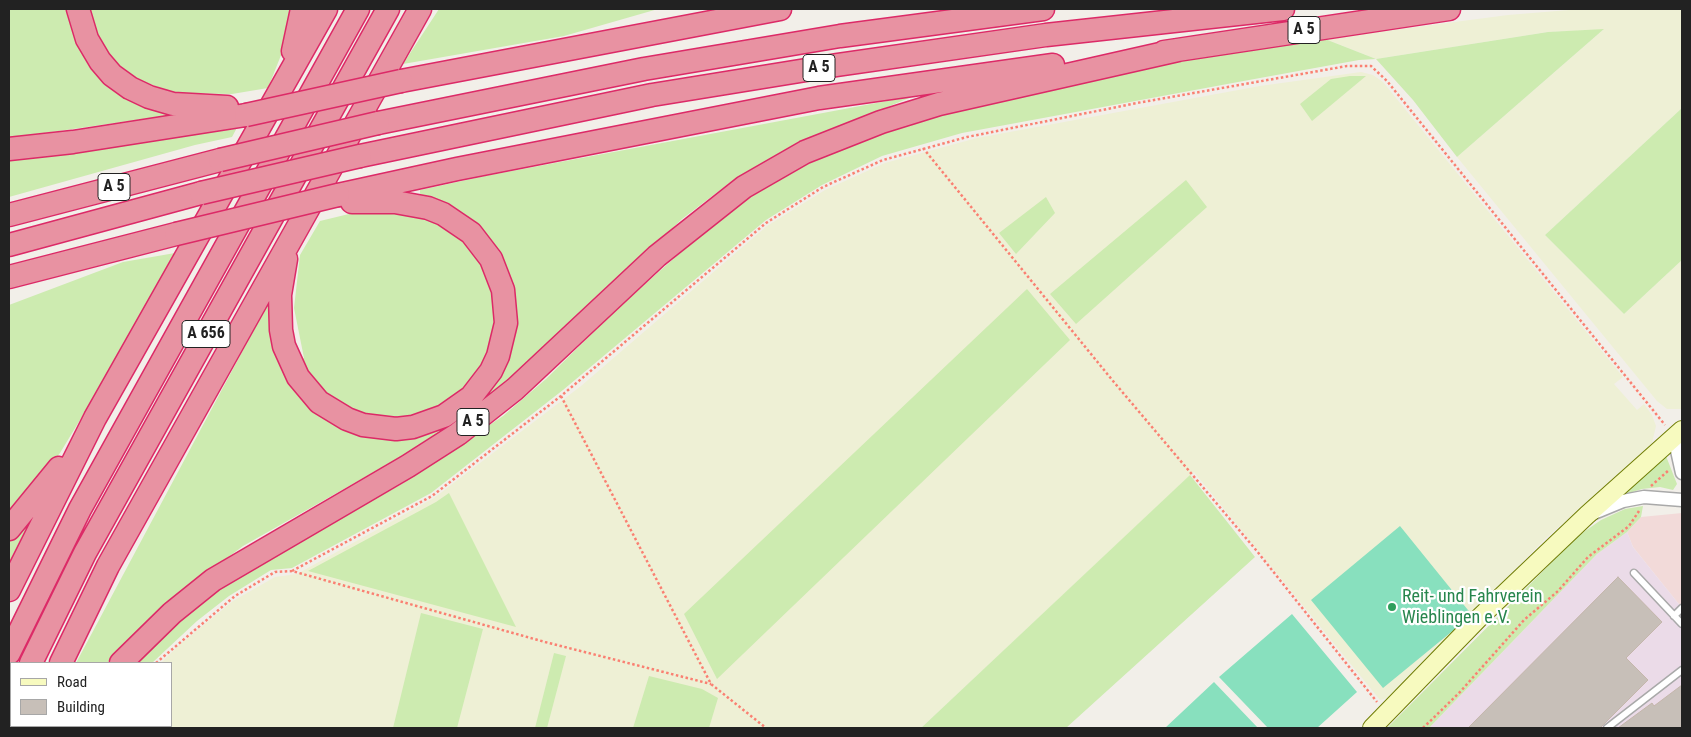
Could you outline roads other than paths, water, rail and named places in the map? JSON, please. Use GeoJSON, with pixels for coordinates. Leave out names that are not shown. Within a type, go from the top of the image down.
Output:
{"type":"FeatureCollection","features":[{"type":"Feature","properties":{"kind":"highway"},"geometry":{"type":"LineString","coordinates":[[78,9],[87,39],[100,61],[112,75],[130,88],[149,97],[173,104],[248,110]]}},
{"type":"Feature","properties":{"kind":"highway"},"geometry":{"type":"LineString","coordinates":[[282,99],[302,9]]}},
{"type":"Feature","properties":{"kind":"highway"},"geometry":{"type":"LineString","coordinates":[[9,590],[95,418],[282,99],[326,9]]}},
{"type":"Feature","properties":{"kind":"highway","name":"A 656"},"geometry":{"type":"LineString","coordinates":[[9,653],[80,509],[358,9]]}},
{"type":"Feature","properties":{"kind":"highway","name":"A 656"},"geometry":{"type":"LineString","coordinates":[[31,662],[89,544],[388,9]]}},
{"type":"Feature","properties":{"kind":"highway"},"geometry":{"type":"LineString","coordinates":[[61,662],[108,566],[420,9]]}},
{"type":"Feature","properties":{"kind":"highway"},"geometry":{"type":"LineString","coordinates":[[588,45],[695,9]]}},
{"type":"Feature","properties":{"kind":"highway"},"geometry":{"type":"LineString","coordinates":[[9,149],[73,142],[248,110],[282,99],[402,81],[780,9]]}},
{"type":"Feature","properties":{"kind":"highway","name":"A 5"},"geometry":{"type":"LineString","coordinates":[[9,215],[220,160],[378,123],[644,68],[840,36],[1043,9]]}},
{"type":"Feature","properties":{"kind":"highway","name":"A 5"},"geometry":{"type":"LineString","coordinates":[[9,245],[201,193],[360,156],[652,95],[1046,35],[1283,9]]}},
{"type":"Feature","properties":{"kind":"highway","name":"A 5"},"geometry":{"type":"LineString","coordinates":[[336,200],[457,169],[819,98],[968,76],[1178,50],[1449,9]]}},
{"type":"Feature","properties":{"kind":"highway","name":"A 5"},"geometry":{"type":"LineString","coordinates":[[122,662],[172,613],[213,580],[408,466],[458,434],[515,389],[657,256],[744,187],[774,169],[805,152],[881,122],[939,104],[1178,50]]}},
{"type":"Feature","properties":{"kind":"highway"},"geometry":{"type":"LineString","coordinates":[[9,277],[176,234],[298,206],[336,200],[412,204],[428,208],[458,222],[471,233],[491,259],[503,290],[506,323],[498,356],[487,378],[471,397],[458,408],[436,420],[413,427],[380,428],[355,422],[333,412],[308,390],[290,362],[281,330],[282,279],[294,232]]}},
{"type":"Feature","properties":{"kind":"highway"},"geometry":{"type":"LineString","coordinates":[[9,282],[40,268]]}},
{"type":"Feature","properties":{"kind":"highway"},"geometry":{"type":"LineString","coordinates":[[9,529],[28,507],[95,418]]}},
{"type":"Feature","properties":{"kind":"main road"},"geometry":{"type":"LineString","coordinates":[[1372,728],[1480,617],[1587,516],[1680,438]]}},
{"type":"Feature","properties":{"kind":"street"},"geometry":{"type":"LineString","coordinates":[[1680,438],[1681,467]]}},
{"type":"Feature","properties":{"kind":"street"},"geometry":{"type":"LineString","coordinates":[[1587,516],[1623,501],[1644,497],[1682,500]]}},
{"type":"Feature","properties":{"kind":"lane"},"geometry":{"type":"LineString","coordinates":[[1634,573],[1682,624]]}},
{"type":"Feature","properties":{"kind":"lane"},"geometry":{"type":"LineString","coordinates":[[1674,616],[1682,608]]}},
{"type":"Feature","properties":{"kind":"lane"},"geometry":{"type":"LineString","coordinates":[[1607,728],[1682,670]]}},
{"type":"Feature","properties":{"kind":"place","name":"Reit- und Fahrverein Wieblingen e.V."},"geometry":{"type":"Point","coordinates":[1392,607]}}]}
